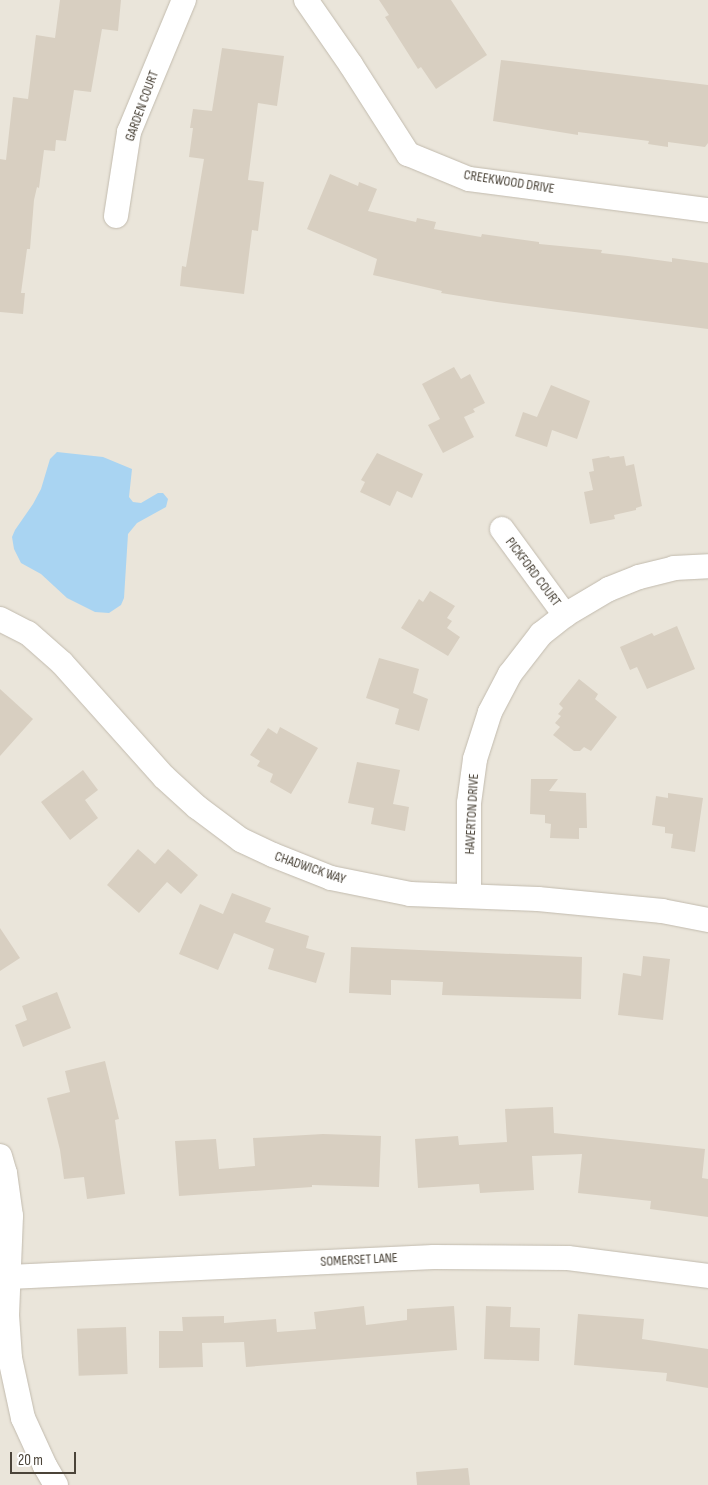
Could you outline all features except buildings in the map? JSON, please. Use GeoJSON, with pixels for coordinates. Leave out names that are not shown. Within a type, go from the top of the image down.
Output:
{"type":"FeatureCollection","features":[{"type":"Feature","properties":{"kind":"street","name":"GARDEN COURT"},"geometry":{"type":"LineString","coordinates":[[116,216],[129,132],[184,0]]}},
{"type":"Feature","properties":{"kind":"street","name":"CREEKWOOD DRIVE"},"geometry":{"type":"LineString","coordinates":[[306,0],[351,65],[408,154],[469,179],[708,210]]}},
{"type":"Feature","properties":{"kind":"street","name":"PICKFORD COURT"},"geometry":{"type":"LineString","coordinates":[[502,529],[565,615]]}},
{"type":"Feature","properties":{"kind":"street","name":"HAVERTON DRIVE"},"geometry":{"type":"LineString","coordinates":[[469,896],[469,803],[475,759],[490,712],[510,674],[541,634],[565,615],[609,589],[639,577],[674,568],[708,566]]}},
{"type":"Feature","properties":{"kind":"street","name":"CHADWICK WAY"},"geometry":{"type":"LineString","coordinates":[[0,619],[28,633],[62,663],[164,777],[197,807],[242,840],[273,855],[331,878],[410,894],[538,899],[662,911],[708,920]]}},
{"type":"Feature","properties":{"kind":"street"},"geometry":{"type":"LineString","coordinates":[[0,1156],[5,1174],[11,1216],[7,1315],[10,1358],[23,1418],[56,1485]]}},
{"type":"Feature","properties":{"kind":"street","name":"SOMERSET LANE"},"geometry":{"type":"LineString","coordinates":[[9,1278],[434,1257],[568,1258],[708,1276]]}},
{"type":"Feature","properties":{"kind":"shaded area"},"geometry":{"type":"Polygon","coordinates":[[[0,0],[708,0],[708,1485],[0,1485],[0,0]]]}},
{"type":"Feature","properties":{"kind":"water"},"geometry":{"type":"Polygon","coordinates":[[[57,452],[103,457],[132,469],[129,497],[133,502],[141,503],[158,493],[163,493],[168,499],[166,507],[137,523],[128,534],[124,598],[121,605],[109,613],[95,612],[67,598],[41,574],[21,563],[14,549],[12,537],[15,530],[33,504],[41,489],[50,459],[57,452]]]}}]}
